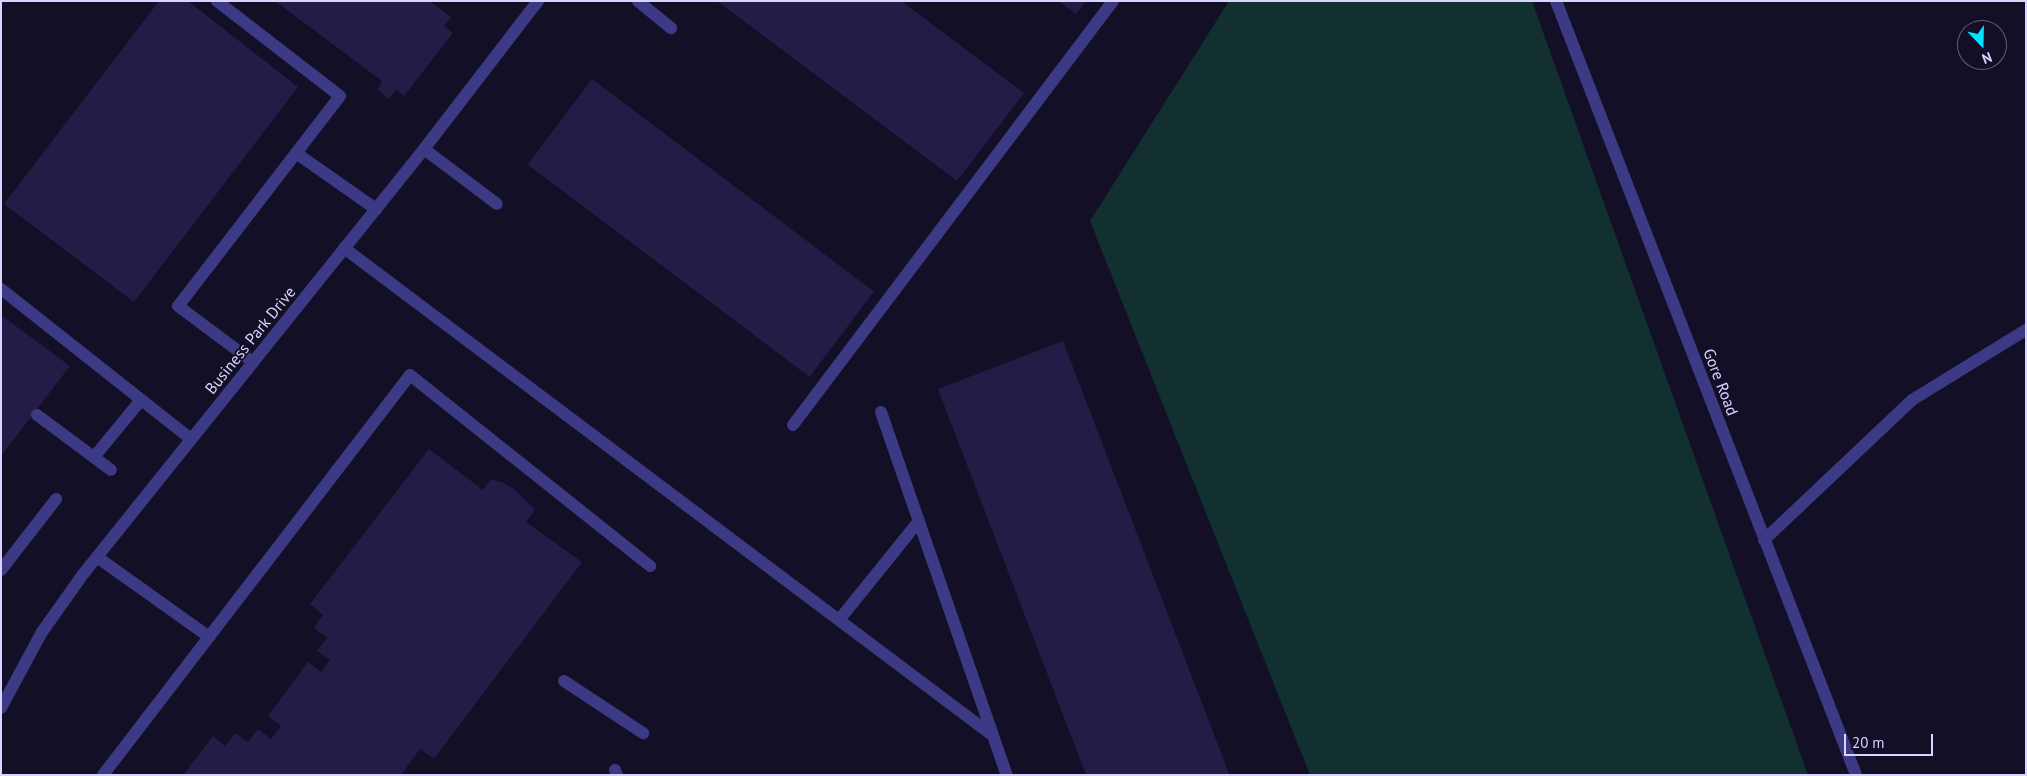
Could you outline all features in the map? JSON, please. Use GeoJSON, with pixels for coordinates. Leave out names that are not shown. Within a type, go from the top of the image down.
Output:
{"type":"FeatureCollection","features":[{"type":"Feature","properties":{"kind":"street"},"geometry":{"type":"LineString","coordinates":[[218,1],[340,96],[178,306],[253,362]]}},
{"type":"Feature","properties":{"kind":"street","name":"Business Park Drive"},"geometry":{"type":"LineString","coordinates":[[1,708],[42,632],[97,557],[424,149],[538,1]]}},
{"type":"Feature","properties":{"kind":"street"},"geometry":{"type":"LineString","coordinates":[[638,1],[670,28]]}},
{"type":"Feature","properties":{"kind":"street"},"geometry":{"type":"LineString","coordinates":[[793,425],[1114,1]]}},
{"type":"Feature","properties":{"kind":"street","name":"Gore Road"},"geometry":{"type":"LineString","coordinates":[[1556,1],[1856,775]]}},
{"type":"Feature","properties":{"kind":"street"},"geometry":{"type":"LineString","coordinates":[[424,149],[496,204]]}},
{"type":"Feature","properties":{"kind":"street"},"geometry":{"type":"LineString","coordinates":[[296,153],[376,209]]}},
{"type":"Feature","properties":{"kind":"street"},"geometry":{"type":"LineString","coordinates":[[344,248],[992,735]]}},
{"type":"Feature","properties":{"kind":"street"},"geometry":{"type":"LineString","coordinates":[[1,289],[191,439]]}},
{"type":"Feature","properties":{"kind":"street"},"geometry":{"type":"LineString","coordinates":[[1764,540],[1912,400],[2026,330]]}},
{"type":"Feature","properties":{"kind":"street"},"geometry":{"type":"LineString","coordinates":[[103,775],[410,375],[650,566]]}},
{"type":"Feature","properties":{"kind":"street"},"geometry":{"type":"LineString","coordinates":[[94,457],[141,400]]}},
{"type":"Feature","properties":{"kind":"street"},"geometry":{"type":"LineString","coordinates":[[881,412],[992,735],[1008,775]]}},
{"type":"Feature","properties":{"kind":"street"},"geometry":{"type":"LineString","coordinates":[[37,415],[111,470]]}},
{"type":"Feature","properties":{"kind":"street"},"geometry":{"type":"LineString","coordinates":[[1,570],[56,499]]}},
{"type":"Feature","properties":{"kind":"street"},"geometry":{"type":"LineString","coordinates":[[839,620],[919,521]]}},
{"type":"Feature","properties":{"kind":"street"},"geometry":{"type":"LineString","coordinates":[[97,557],[209,637]]}},
{"type":"Feature","properties":{"kind":"street"},"geometry":{"type":"LineString","coordinates":[[564,681],[643,733]]}},
{"type":"Feature","properties":{"kind":"green space"},"geometry":{"type":"Polygon","coordinates":[[[1229,1],[1532,1],[1808,775],[1310,775],[1090,221],[1229,1]]]}},
{"type":"Feature","properties":{"kind":"building"},"geometry":{"type":"Polygon","coordinates":[[[159,1],[188,1],[298,87],[134,302],[4,204],[159,1]]]}},
{"type":"Feature","properties":{"kind":"building"},"geometry":{"type":"Polygon","coordinates":[[[275,1],[430,1],[451,17],[444,26],[453,33],[404,96],[396,90],[389,99],[378,90],[382,81],[275,1]]]}},
{"type":"Feature","properties":{"kind":"building"},"geometry":{"type":"Polygon","coordinates":[[[717,1],[901,1],[1024,93],[957,181],[717,1]]]}},
{"type":"Feature","properties":{"kind":"building"},"geometry":{"type":"Polygon","coordinates":[[[1058,1],[1086,1],[1076,14],[1058,1]]]}},
{"type":"Feature","properties":{"kind":"building"},"geometry":{"type":"Polygon","coordinates":[[[592,79],[874,291],[810,377],[528,164],[592,79]]]}},
{"type":"Feature","properties":{"kind":"building"},"geometry":{"type":"Polygon","coordinates":[[[1,315],[70,366],[1,456],[1,315]]]}},
{"type":"Feature","properties":{"kind":"building"},"geometry":{"type":"Polygon","coordinates":[[[1063,341],[1229,774],[1086,775],[938,389],[1063,341]]]}},
{"type":"Feature","properties":{"kind":"building"},"geometry":{"type":"Polygon","coordinates":[[[429,449],[483,490],[491,479],[504,483],[515,490],[535,510],[526,522],[582,562],[434,759],[420,749],[401,775],[183,775],[213,736],[225,746],[235,733],[248,742],[258,729],[271,739],[281,726],[268,716],[308,662],[321,672],[330,660],[317,651],[327,638],[314,628],[323,615],[310,604],[429,449]]]}}]}
